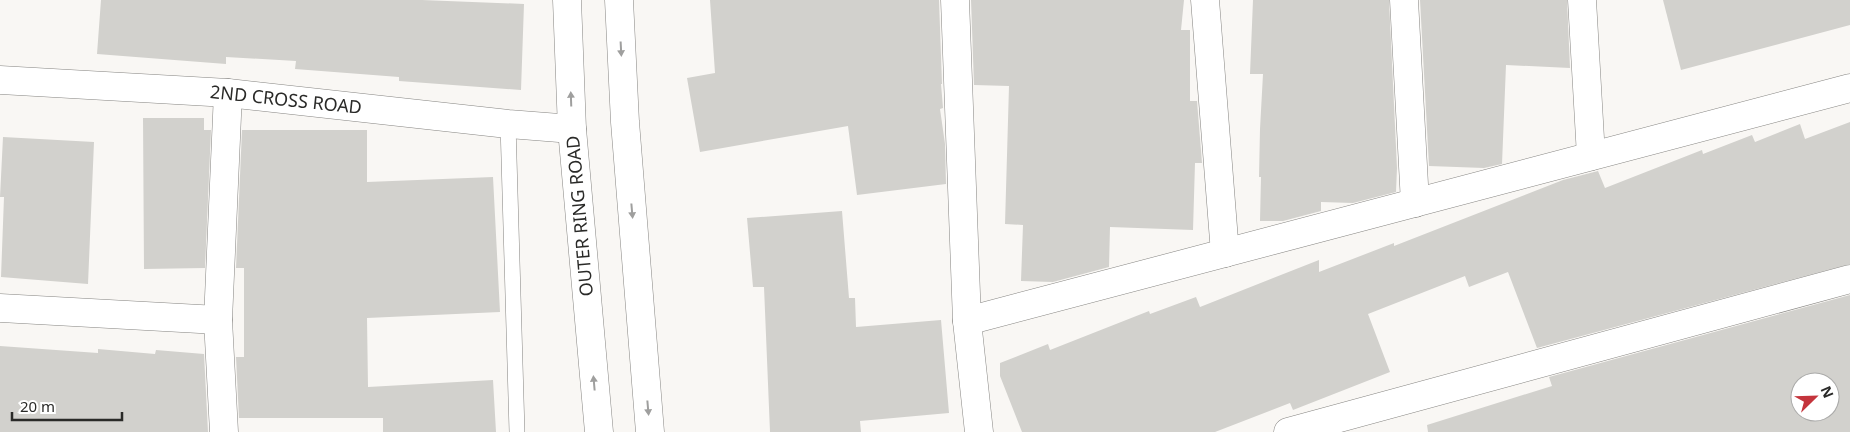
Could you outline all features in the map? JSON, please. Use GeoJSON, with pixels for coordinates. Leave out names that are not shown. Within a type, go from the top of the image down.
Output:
{"type":"FeatureCollection","features":[{"type":"Feature","properties":{"kind":"main road","name":"OUTER RING ROAD"},"geometry":{"type":"LineString","coordinates":[[567,0],[572,129],[599,432]]}},
{"type":"Feature","properties":{"kind":"main road"},"geometry":{"type":"LineString","coordinates":[[619,0],[625,122],[650,432]]}},
{"type":"Feature","properties":{"kind":"main road"},"geometry":{"type":"LineString","coordinates":[[955,0],[967,321],[979,432]]}},
{"type":"Feature","properties":{"kind":"main road"},"geometry":{"type":"LineString","coordinates":[[1205,0],[1225,253]]}},
{"type":"Feature","properties":{"kind":"main road"},"geometry":{"type":"LineString","coordinates":[[1404,0],[1415,203]]}},
{"type":"Feature","properties":{"kind":"main road"},"geometry":{"type":"LineString","coordinates":[[1582,0],[1591,156]]}},
{"type":"Feature","properties":{"kind":"main road","name":"2ND CROSS ROAD"},"geometry":{"type":"LineString","coordinates":[[0,80],[228,93],[508,124],[572,129]]}},
{"type":"Feature","properties":{"kind":"main road"},"geometry":{"type":"LineString","coordinates":[[967,321],[1850,88]]}},
{"type":"Feature","properties":{"kind":"main road"},"geometry":{"type":"LineString","coordinates":[[224,432],[218,320],[228,93]]}},
{"type":"Feature","properties":{"kind":"main road"},"geometry":{"type":"LineString","coordinates":[[1288,432],[1850,279]]}},
{"type":"Feature","properties":{"kind":"main road"},"geometry":{"type":"LineString","coordinates":[[0,308],[218,320]]}},
{"type":"Feature","properties":{"kind":"lane"},"geometry":{"type":"LineString","coordinates":[[508,124],[517,432]]}},
{"type":"Feature","properties":{"kind":"building"},"geometry":{"type":"Polygon","coordinates":[[[101,0],[422,0],[524,4],[521,90],[399,81],[399,77],[295,69],[296,61],[226,57],[226,64],[97,54],[101,0]]]}},
{"type":"Feature","properties":{"kind":"building"},"geometry":{"type":"Polygon","coordinates":[[[710,0],[939,0],[943,108],[940,109],[945,144],[946,184],[857,195],[848,126],[700,152],[687,78],[715,73],[710,0]]]}},
{"type":"Feature","properties":{"kind":"building"},"geometry":{"type":"Polygon","coordinates":[[[971,0],[1184,0],[1181,30],[1190,30],[1190,101],[1197,101],[1202,163],[1195,163],[1193,230],[1110,227],[1109,267],[1053,282],[1021,281],[1023,225],[1005,224],[1009,86],[974,85],[971,0]]]}},
{"type":"Feature","properties":{"kind":"building"},"geometry":{"type":"Polygon","coordinates":[[[1253,0],[1389,0],[1397,168],[1396,192],[1353,203],[1321,202],[1321,211],[1283,221],[1260,221],[1261,177],[1259,177],[1263,74],[1250,74],[1253,0]]]}},
{"type":"Feature","properties":{"kind":"building"},"geometry":{"type":"Polygon","coordinates":[[[1420,0],[1567,0],[1570,68],[1506,65],[1502,164],[1484,168],[1429,166],[1420,0]]]}},
{"type":"Feature","properties":{"kind":"building"},"geometry":{"type":"Polygon","coordinates":[[[1663,0],[1850,0],[1850,25],[1681,70],[1663,0]]]}},
{"type":"Feature","properties":{"kind":"building"},"geometry":{"type":"Polygon","coordinates":[[[143,118],[204,118],[204,130],[211,130],[205,268],[144,269],[143,118]]]}},
{"type":"Feature","properties":{"kind":"building"},"geometry":{"type":"Polygon","coordinates":[[[1850,122],[1850,264],[1537,348],[1508,272],[1469,287],[1465,276],[1368,314],[1390,372],[1293,410],[1290,403],[1215,432],[1022,432],[1000,376],[1000,363],[1048,344],[1050,350],[1149,311],[1150,314],[1196,297],[1200,307],[1319,260],[1319,272],[1394,243],[1394,246],[1563,180],[1598,171],[1605,188],[1702,150],[1703,154],[1752,135],[1755,142],[1800,124],[1805,139],[1850,122]]]}},
{"type":"Feature","properties":{"kind":"building"},"geometry":{"type":"Polygon","coordinates":[[[242,130],[367,130],[367,182],[493,177],[500,312],[367,318],[368,387],[493,380],[496,432],[383,432],[383,418],[239,418],[236,357],[244,357],[244,268],[236,268],[242,130]]]}},
{"type":"Feature","properties":{"kind":"building"},"geometry":{"type":"Polygon","coordinates":[[[3,137],[94,142],[88,284],[1,277],[4,197],[0,197],[3,137]]]}},
{"type":"Feature","properties":{"kind":"building"},"geometry":{"type":"Polygon","coordinates":[[[842,211],[849,298],[855,298],[856,327],[941,320],[949,413],[860,421],[861,432],[770,432],[764,287],[753,287],[747,218],[842,211]]]}},
{"type":"Feature","properties":{"kind":"building"},"geometry":{"type":"Polygon","coordinates":[[[1850,295],[1850,432],[1428,432],[1427,425],[1552,386],[1549,377],[1850,295]]]}},
{"type":"Feature","properties":{"kind":"building"},"geometry":{"type":"Polygon","coordinates":[[[0,346],[98,353],[98,349],[155,354],[156,350],[204,354],[208,432],[0,432],[0,346]]]}}]}
